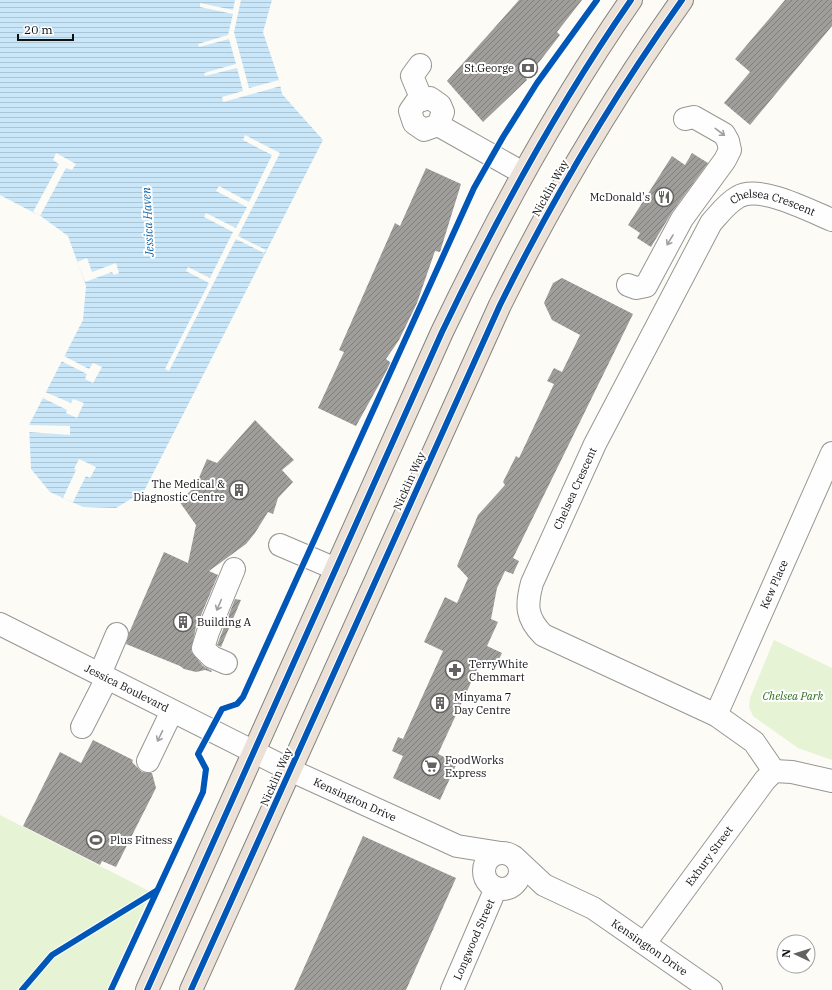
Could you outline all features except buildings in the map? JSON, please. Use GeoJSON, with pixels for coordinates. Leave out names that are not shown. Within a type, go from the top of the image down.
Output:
{"type":"FeatureCollection","features":[{"type":"Feature","properties":{"kind":"highway"},"geometry":{"type":"LineString","coordinates":[[147,990],[475,262],[523,173],[571,91],[631,0]]}},
{"type":"Feature","properties":{"kind":"highway","name":"Nicklin Way"},"geometry":{"type":"LineString","coordinates":[[191,990],[433,452],[500,305],[532,240],[602,119],[632,71],[682,0]]}},
{"type":"Feature","properties":{"kind":"street"},"geometry":{"type":"LineString","coordinates":[[420,65],[412,76],[422,100],[417,101],[410,111],[414,123],[424,130],[438,125],[523,173]]}},
{"type":"Feature","properties":{"kind":"street"},"geometry":{"type":"LineString","coordinates":[[628,285],[636,288],[646,286],[682,219],[725,160],[730,150],[728,141],[724,134],[694,117],[685,118]]}},
{"type":"Feature","properties":{"kind":"street","name":"Chelsea Crescent"},"geometry":{"type":"LineString","coordinates":[[774,772],[754,742],[716,715],[543,635],[535,627],[529,615],[527,599],[532,583],[594,444],[711,223],[724,208],[738,196],[754,193],[768,195],[832,220]]}},
{"type":"Feature","properties":{"kind":"street","name":"Kew Place"},"geometry":{"type":"LineString","coordinates":[[716,715],[832,453]]}},
{"type":"Feature","properties":{"kind":"street"},"geometry":{"type":"LineString","coordinates":[[280,545],[336,569]]}},
{"type":"Feature","properties":{"kind":"street"},"geometry":{"type":"LineString","coordinates":[[226,663],[212,657],[202,648],[234,569]]}},
{"type":"Feature","properties":{"kind":"street","name":"Jessica Boulevard"},"geometry":{"type":"LineString","coordinates":[[0,624],[254,751]]}},
{"type":"Feature","properties":{"kind":"street"},"geometry":{"type":"LineString","coordinates":[[82,727],[103,676],[117,634]]}},
{"type":"Feature","properties":{"kind":"street"},"geometry":{"type":"LineString","coordinates":[[148,761],[172,711]]}},
{"type":"Feature","properties":{"kind":"street","name":"Kensington Drive"},"geometry":{"type":"LineString","coordinates":[[254,751],[290,770],[457,846],[507,855],[544,885],[593,908],[710,990]]}},
{"type":"Feature","properties":{"kind":"street"},"geometry":{"type":"LineString","coordinates":[[774,772],[792,772],[832,781]]}},
{"type":"Feature","properties":{"kind":"street","name":"Exbury Street"},"geometry":{"type":"LineString","coordinates":[[645,943],[765,780],[774,772]]}},
{"type":"Feature","properties":{"kind":"street","name":"Kensington Drive"},"geometry":{"type":"LineString","coordinates":[[457,846],[490,880]]}},
{"type":"Feature","properties":{"kind":"street"},"geometry":{"type":"LineString","coordinates":[[490,880],[503,890],[510,888],[517,883],[521,870],[518,863],[507,855]]}},
{"type":"Feature","properties":{"kind":"street","name":"Longwood Street"},"geometry":{"type":"LineString","coordinates":[[452,990],[490,880],[489,859],[507,855]]}},
{"type":"Feature","properties":{"kind":"street","name":"Kensington Drive"},"geometry":{"type":"LineString","coordinates":[[517,883],[544,885]]}},
{"type":"Feature","properties":{"kind":"green space","name":"Chelsea Park"},"geometry":{"type":"Polygon","coordinates":[[[774,640],[832,668],[832,760],[798,748],[753,716],[749,707],[750,698],[774,640]]]}},
{"type":"Feature","properties":{"kind":"green space"},"geometry":{"type":"Polygon","coordinates":[[[0,815],[151,892],[107,990],[0,990],[0,815]]]}},
{"type":"Feature","properties":{"kind":"water","name":"Jessica Haven"},"geometry":{"type":"Polygon","coordinates":[[[0,0],[272,0],[263,32],[279,80],[282,94],[323,140],[144,491],[116,508],[83,507],[50,492],[31,469],[29,425],[83,320],[86,286],[68,236],[42,217],[0,195],[0,0]]]}},
{"type":"Feature","properties":{"kind":"pier"},"geometry":{"type":"Polygon","coordinates":[[[235,0],[241,0],[234,32],[249,88],[279,80],[281,86],[223,102],[222,97],[243,91],[237,68],[205,76],[204,73],[236,64],[229,39],[199,47],[198,44],[228,35],[233,14],[200,7],[200,3],[233,10],[235,0]]]}},
{"type":"Feature","properties":{"kind":"pier"},"geometry":{"type":"Polygon","coordinates":[[[245,135],[280,153],[238,236],[266,250],[264,253],[236,239],[169,371],[165,369],[209,283],[186,271],[188,267],[210,278],[233,232],[204,217],[206,213],[236,228],[247,207],[216,191],[219,186],[249,202],[272,155],[243,140],[245,135]]]}},
{"type":"Feature","properties":{"kind":"pier"},"geometry":{"type":"Polygon","coordinates":[[[56,153],[76,164],[72,170],[66,168],[40,216],[33,212],[59,164],[53,160],[56,153]]]}},
{"type":"Feature","properties":{"kind":"pier"},"geometry":{"type":"Polygon","coordinates":[[[87,258],[92,272],[116,263],[119,273],[114,275],[112,272],[85,282],[77,262],[87,258]]]}},
{"type":"Feature","properties":{"kind":"pier"},"geometry":{"type":"Polygon","coordinates":[[[64,356],[89,369],[93,363],[102,367],[93,383],[85,379],[87,374],[61,361],[64,356]]]}},
{"type":"Feature","properties":{"kind":"pier"},"geometry":{"type":"Polygon","coordinates":[[[45,392],[71,403],[73,399],[84,403],[77,418],[66,413],[67,410],[43,398],[45,392]]]}},
{"type":"Feature","properties":{"kind":"pier"},"geometry":{"type":"Polygon","coordinates":[[[29,425],[70,426],[70,435],[28,432],[29,425]]]}},
{"type":"Feature","properties":{"kind":"pier"},"geometry":{"type":"Polygon","coordinates":[[[79,459],[96,467],[90,478],[86,476],[73,502],[63,498],[76,470],[74,469],[79,459]]]}},
{"type":"Feature","properties":{"kind":"cycle path"},"geometry":{"type":"LineString","coordinates":[[111,990],[203,792],[206,769],[198,754],[222,709],[237,704],[243,697],[474,188],[503,137],[537,83],[597,0]]}},
{"type":"Feature","properties":{"kind":"cycle path"},"geometry":{"type":"LineString","coordinates":[[147,990],[442,332],[484,246],[530,162],[578,80],[631,0]]}},
{"type":"Feature","properties":{"kind":"cycle path"},"geometry":{"type":"LineString","coordinates":[[191,990],[500,305],[541,226],[585,149],[632,74],[682,0]]}},
{"type":"Feature","properties":{"kind":"cycle path"},"geometry":{"type":"LineString","coordinates":[[22,990],[52,955],[156,891]]}},
{"type":"Feature","properties":{"kind":"place","name":"St.George"},"geometry":{"type":"Point","coordinates":[528,68]}},
{"type":"Feature","properties":{"kind":"place","name":"McDonald's"},"geometry":{"type":"Point","coordinates":[664,197]}},
{"type":"Feature","properties":{"kind":"place","name":"The Medical & Diagnostic Centre"},"geometry":{"type":"Point","coordinates":[239,490]}},
{"type":"Feature","properties":{"kind":"place","name":"Building A"},"geometry":{"type":"Point","coordinates":[183,622]}},
{"type":"Feature","properties":{"kind":"place","name":"TerryWhite Chemmart"},"geometry":{"type":"Point","coordinates":[455,670]}},
{"type":"Feature","properties":{"kind":"place","name":"Minyama 7 Day Centre"},"geometry":{"type":"Point","coordinates":[440,703]}},
{"type":"Feature","properties":{"kind":"place","name":"FoodWorks Express"},"geometry":{"type":"Point","coordinates":[431,766]}},
{"type":"Feature","properties":{"kind":"place","name":"Plus Fitness"},"geometry":{"type":"Point","coordinates":[96,840]}}]}
